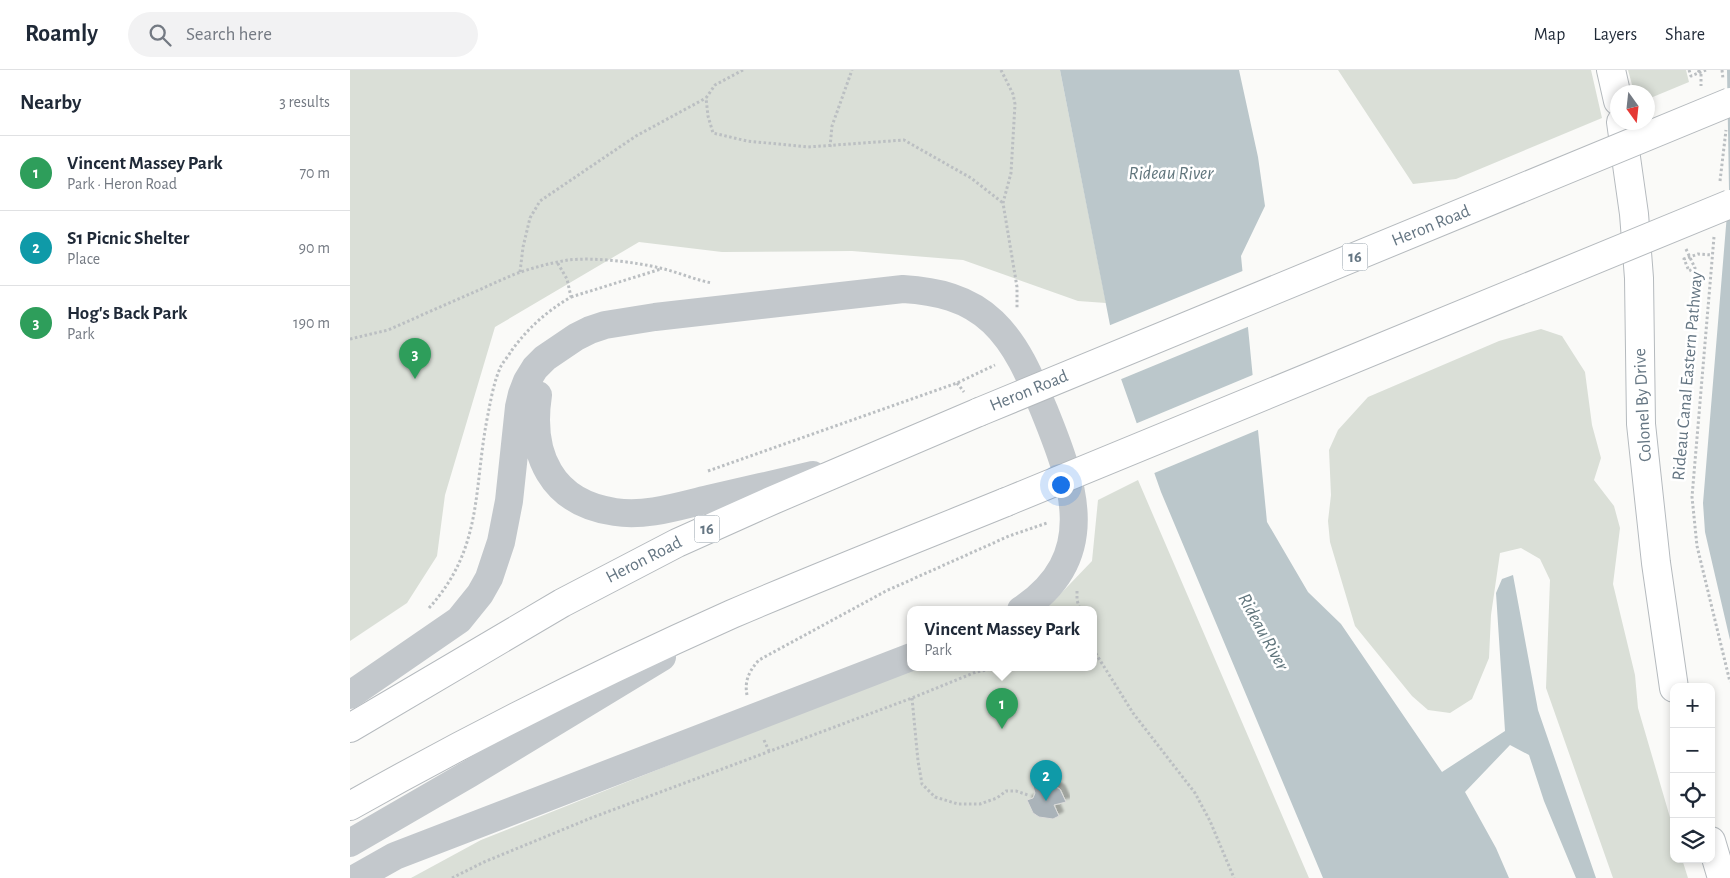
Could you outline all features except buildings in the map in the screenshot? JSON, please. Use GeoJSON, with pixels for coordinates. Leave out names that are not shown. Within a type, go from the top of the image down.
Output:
{"type":"FeatureCollection","features":[{"type":"Feature","properties":{"kind":"main road"},"geometry":{"type":"LineString","coordinates":[[1611,70],[1614,85]]}},
{"type":"Feature","properties":{"kind":"main road","name":"Heron Road"},"geometry":{"type":"LineString","coordinates":[[350,728],[498,639],[604,580],[704,530],[979,412],[1727,103]]}},
{"type":"Feature","properties":{"kind":"main road","name":"Colonel By Drive"},"geometry":{"type":"LineString","coordinates":[[1622,130],[1634,214],[1639,278],[1641,424],[1656,563],[1673,683]]}},
{"type":"Feature","properties":{"kind":"main road"},"geometry":{"type":"LineString","coordinates":[[350,806],[406,775],[566,693],[733,614],[1006,502],[1725,196]]}},
{"type":"Feature","properties":{"kind":"main road"},"geometry":{"type":"LineString","coordinates":[[1715,854],[1722,878]]}},
{"type":"Feature","properties":{"kind":"lane"},"geometry":{"type":"LineString","coordinates":[[350,695],[459,620],[484,586],[501,542],[509,501],[522,394],[535,368],[545,358],[590,330],[626,321],[903,288],[945,294],[970,305],[993,321],[1005,334],[1018,354],[1034,389],[1061,455],[1070,484],[1074,514],[1070,551],[1064,566],[1054,582],[1026,606]]}},
{"type":"Feature","properties":{"kind":"lane"},"geometry":{"type":"LineString","coordinates":[[561,349],[552,362],[539,393],[536,412],[538,449],[556,484],[584,503],[616,512],[651,512],[857,465]]}},
{"type":"Feature","properties":{"kind":"lane"},"geometry":{"type":"LineString","coordinates":[[350,843],[733,614]]}},
{"type":"Feature","properties":{"kind":"lane"},"geometry":{"type":"LineString","coordinates":[[356,878],[394,856],[907,659]]}},
{"type":"Feature","properties":{"kind":"lane"},"geometry":{"type":"LineString","coordinates":[[388,878],[473,825]]}},
{"type":"Feature","properties":{"kind":"path"},"geometry":{"type":"LineString","coordinates":[[520,272],[523,247],[530,218],[540,201],[636,136],[706,98],[715,86],[743,70]]}},
{"type":"Feature","properties":{"kind":"path"},"geometry":{"type":"LineString","coordinates":[[830,147],[832,126],[852,70]]}},
{"type":"Feature","properties":{"kind":"path"},"geometry":{"type":"LineString","coordinates":[[1001,70],[1013,94],[1015,104],[1011,173],[1003,203],[1017,287],[1016,317]]}},
{"type":"Feature","properties":{"kind":"path"},"geometry":{"type":"LineString","coordinates":[[1689,70],[1691,76],[1706,70]]}},
{"type":"Feature","properties":{"kind":"path"},"geometry":{"type":"LineString","coordinates":[[1698,70],[1701,86]]}},
{"type":"Feature","properties":{"kind":"path"},"geometry":{"type":"LineString","coordinates":[[1722,70],[1727,103],[1725,196]]}},
{"type":"Feature","properties":{"kind":"path"},"geometry":{"type":"LineString","coordinates":[[706,98],[708,116],[713,132],[747,141],[808,148],[904,140],[970,178],[1003,203]]}},
{"type":"Feature","properties":{"kind":"path","name":"Rideau Canal Eastern Pathway"},"geometry":{"type":"LineString","coordinates":[[1714,236],[1692,498],[1697,546],[1730,682]]}},
{"type":"Feature","properties":{"kind":"path"},"geometry":{"type":"LineString","coordinates":[[1686,249],[1689,256],[1692,262],[1695,268],[1689,271],[1684,259],[1691,256],[1698,254],[1712,255]]}},
{"type":"Feature","properties":{"kind":"path"},"geometry":{"type":"LineString","coordinates":[[350,340],[388,330],[520,272],[570,260],[641,264],[662,268],[716,284]]}},
{"type":"Feature","properties":{"kind":"path"},"geometry":{"type":"LineString","coordinates":[[571,297],[662,268]]}},
{"type":"Feature","properties":{"kind":"path"},"geometry":{"type":"LineString","coordinates":[[705,472],[957,383],[1018,354]]}},
{"type":"Feature","properties":{"kind":"path"},"geometry":{"type":"LineString","coordinates":[[424,613],[439,597],[458,568],[466,548],[475,514],[509,501]]}},
{"type":"Feature","properties":{"kind":"path"},"geometry":{"type":"LineString","coordinates":[[769,751],[746,689],[747,678],[759,660],[886,590],[1009,536],[1074,514]]}},
{"type":"Feature","properties":{"kind":"path"},"geometry":{"type":"LineString","coordinates":[[1079,584],[1076,592],[1079,606]]}},
{"type":"Feature","properties":{"kind":"path"},"geometry":{"type":"LineString","coordinates":[[1097,654],[1133,713],[1195,793],[1210,821],[1234,878]]}},
{"type":"Feature","properties":{"kind":"path"},"geometry":{"type":"LineString","coordinates":[[452,878],[484,862],[591,818],[981,671]]}},
{"type":"Feature","properties":{"kind":"path"},"geometry":{"type":"LineString","coordinates":[[912,698],[922,784],[935,797],[958,804],[980,804],[998,798],[1006,791],[1016,791],[1028,796]]}},
{"type":"Feature","properties":{"kind":"shaded area"},"geometry":{"type":"Polygon","coordinates":[[[350,70],[1060,70],[1106,303],[1078,301],[963,260],[852,251],[722,252],[639,242],[495,327],[445,495],[437,556],[407,603],[350,641],[350,70]]]}},
{"type":"Feature","properties":{"kind":"shaded area"},"geometry":{"type":"Polygon","coordinates":[[[1338,70],[1591,70],[1602,118],[1456,179],[1413,184],[1338,70]]]}},
{"type":"Feature","properties":{"kind":"shaded area"},"geometry":{"type":"Polygon","coordinates":[[[1628,70],[1686,70],[1689,82],[1655,96],[1655,85],[1632,85],[1628,70]]]}},
{"type":"Feature","properties":{"kind":"shaded area"},"geometry":{"type":"Polygon","coordinates":[[[1541,329],[1562,336],[1585,372],[1592,425],[1601,458],[1594,480],[1614,506],[1620,528],[1613,584],[1635,675],[1638,708],[1670,817],[1670,863],[1683,863],[1688,878],[1613,878],[1546,688],[1550,580],[1540,559],[1521,548],[1500,553],[1491,615],[1489,658],[1472,699],[1450,713],[1428,710],[1412,696],[1355,626],[1330,542],[1328,521],[1331,495],[1329,450],[1338,430],[1368,397],[1499,341],[1541,329]]]}},
{"type":"Feature","properties":{"kind":"shaded area"},"geometry":{"type":"Polygon","coordinates":[[[1138,480],[1309,878],[411,878],[481,840],[907,670],[1097,671],[1097,606],[1049,606],[1092,561],[1098,500],[1138,480]]]}},
{"type":"Feature","properties":{"kind":"water","name":"Rideau River"},"geometry":{"type":"Polygon","coordinates":[[[1060,70],[1239,70],[1258,157],[1265,206],[1241,256],[1267,522],[1308,592],[1341,624],[1442,772],[1505,731],[1496,593],[1502,579],[1513,575],[1538,710],[1596,878],[1576,878],[1544,801],[1529,755],[1510,745],[1465,792],[1496,848],[1509,878],[1323,878],[1161,492],[1120,376],[1060,70]]]}},
{"type":"Feature","properties":{"kind":"water"},"geometry":{"type":"Polygon","coordinates":[[[1727,70],[1730,70],[1730,640],[1705,532],[1703,503],[1729,190],[1727,70]]]}},
{"type":"Feature","properties":{"kind":"pier"},"geometry":{"type":"Polygon","coordinates":[[[1245,270],[1250,326],[1119,380],[1108,326],[1245,270]]]}},
{"type":"Feature","properties":{"kind":"pier"},"geometry":{"type":"Polygon","coordinates":[[[1255,374],[1260,429],[1152,474],[1135,424],[1255,374]]]}},
{"type":"Feature","properties":{"kind":"place","name":"Hog's Back Park"},"geometry":{"type":"Point","coordinates":[415,379]}},
{"type":"Feature","properties":{"kind":"place","name":"Vincent Massey Park"},"geometry":{"type":"Point","coordinates":[1002,729]}},
{"type":"Feature","properties":{"kind":"place","name":"S1 Picnic Shelter"},"geometry":{"type":"Point","coordinates":[1046,801]}}]}
